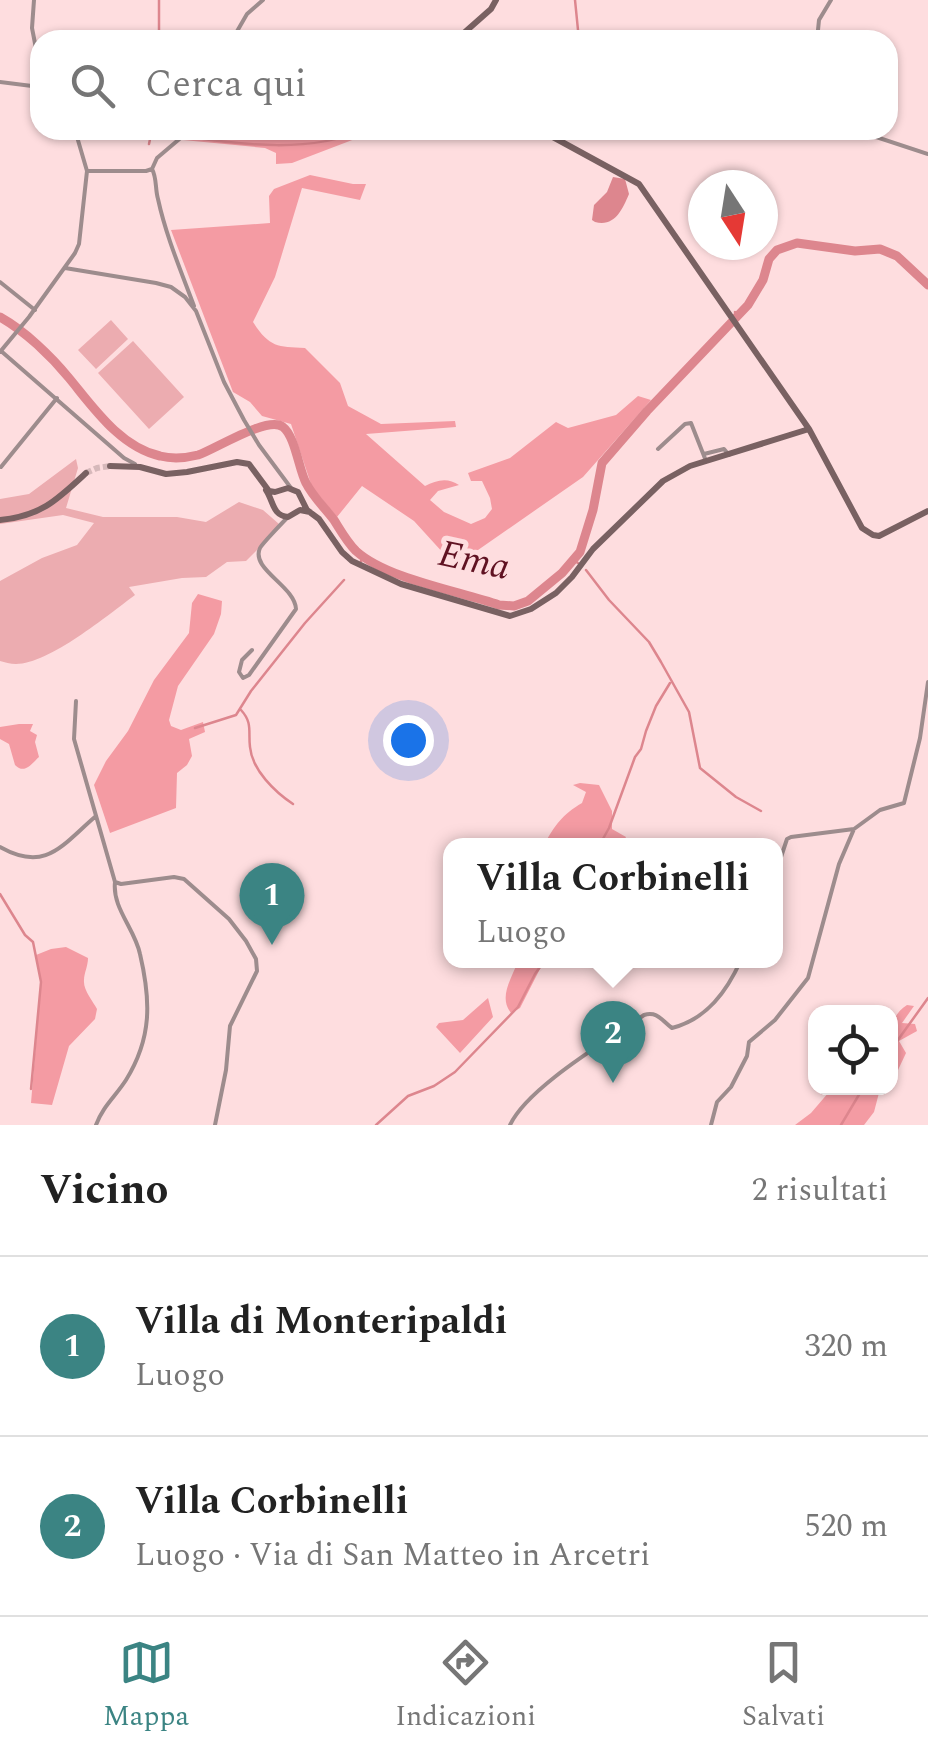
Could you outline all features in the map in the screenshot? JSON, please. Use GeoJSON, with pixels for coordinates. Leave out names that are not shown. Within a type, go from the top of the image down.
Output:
{"type":"FeatureCollection","features":[{"type":"Feature","properties":{"kind":"street"},"geometry":{"type":"LineString","coordinates":[[32,30],[34,0]]}},
{"type":"Feature","properties":{"kind":"street"},"geometry":{"type":"LineString","coordinates":[[238,30],[247,14],[263,0]]}},
{"type":"Feature","properties":{"kind":"street"},"geometry":{"type":"LineString","coordinates":[[467,30],[496,0]]}},
{"type":"Feature","properties":{"kind":"street"},"geometry":{"type":"LineString","coordinates":[[818,30],[830,0]]}},
{"type":"Feature","properties":{"kind":"street"},"geometry":{"type":"LineString","coordinates":[[0,82],[30,85]]}},
{"type":"Feature","properties":{"kind":"street"},"geometry":{"type":"LineString","coordinates":[[78,140],[87,172],[81,234],[75,253],[4,348],[124,458],[140,467]]}},
{"type":"Feature","properties":{"kind":"street"},"geometry":{"type":"LineString","coordinates":[[87,172],[146,171],[178,140]]}},
{"type":"Feature","properties":{"kind":"street"},"geometry":{"type":"LineString","coordinates":[[559,140],[640,184],[809,430],[867,532],[885,534],[928,511]]}},
{"type":"Feature","properties":{"kind":"street"},"geometry":{"type":"LineString","coordinates":[[885,140],[928,154]]}},
{"type":"Feature","properties":{"kind":"street"},"geometry":{"type":"LineString","coordinates":[[152,168],[174,256],[224,382],[244,420],[258,445],[300,495],[301,506],[318,519],[342,552],[377,574],[510,616],[532,609],[556,593],[593,549],[663,481],[705,457],[729,455],[809,430]]}},
{"type":"Feature","properties":{"kind":"street"},"geometry":{"type":"LineString","coordinates":[[65,268],[171,287],[196,311]]}},
{"type":"Feature","properties":{"kind":"street"},"geometry":{"type":"LineString","coordinates":[[0,282],[34,310]]}},
{"type":"Feature","properties":{"kind":"street"},"geometry":{"type":"LineString","coordinates":[[1,467],[57,398]]}},
{"type":"Feature","properties":{"kind":"street"},"geometry":{"type":"LineString","coordinates":[[658,449],[690,423],[705,457]]}},
{"type":"Feature","properties":{"kind":"street"},"geometry":{"type":"LineString","coordinates":[[110,466],[140,467],[166,474],[245,463],[252,467],[284,516]]}},
{"type":"Feature","properties":{"kind":"street"},"geometry":{"type":"LineString","coordinates":[[0,520],[26,516],[51,505],[86,473]]}},
{"type":"Feature","properties":{"kind":"street"},"geometry":{"type":"LineString","coordinates":[[272,503],[282,486],[282,477]]}},
{"type":"Feature","properties":{"kind":"street"},"geometry":{"type":"LineString","coordinates":[[263,485],[269,491],[291,488]]}},
{"type":"Feature","properties":{"kind":"street"},"geometry":{"type":"LineString","coordinates":[[252,650],[242,660],[239,672],[243,678],[296,609],[292,595],[264,568],[258,554],[284,516],[301,506]]}},
{"type":"Feature","properties":{"kind":"street"},"geometry":{"type":"LineString","coordinates":[[783,853],[791,836],[854,829],[880,810],[904,804],[928,682]]}},
{"type":"Feature","properties":{"kind":"street"},"geometry":{"type":"LineString","coordinates":[[76,700],[74,739],[122,915],[140,950],[148,1002],[147,1028],[137,1060],[96,1125]]}},
{"type":"Feature","properties":{"kind":"street"},"geometry":{"type":"LineString","coordinates":[[0,847],[16,856],[41,858],[54,852],[96,816]]}},
{"type":"Feature","properties":{"kind":"street"},"geometry":{"type":"LineString","coordinates":[[711,1125],[717,1102],[747,1056],[749,1042],[775,1020],[808,978],[839,864],[854,829]]}},
{"type":"Feature","properties":{"kind":"street"},"geometry":{"type":"LineString","coordinates":[[115,882],[184,879],[228,919],[256,959],[257,972],[230,1026],[215,1125]]}},
{"type":"Feature","properties":{"kind":"street"},"geometry":{"type":"LineString","coordinates":[[510,1125],[518,1108],[542,1088],[644,1015],[658,1015],[672,1028],[710,1008],[737,968]]}},
{"type":"Feature","properties":{"kind":"shaded area"},"geometry":{"type":"Polygon","coordinates":[[[183,140],[352,140],[292,163],[276,164],[276,153],[265,148],[183,140]]]}},
{"type":"Feature","properties":{"kind":"shaded area"},"geometry":{"type":"Polygon","coordinates":[[[310,175],[366,184],[360,200],[302,188],[275,277],[253,322],[274,344],[305,348],[340,383],[348,406],[381,424],[455,421],[456,427],[366,434],[425,486],[442,480],[459,485],[438,491],[430,500],[444,512],[471,524],[485,518],[492,509],[490,498],[482,481],[471,481],[468,473],[510,458],[556,422],[568,428],[616,415],[638,396],[651,400],[583,477],[455,566],[414,521],[362,486],[337,517],[312,487],[291,424],[262,416],[250,402],[233,392],[171,230],[270,223],[269,196],[274,189],[310,175]]]}},
{"type":"Feature","properties":{"kind":"shaded area"},"geometry":{"type":"Polygon","coordinates":[[[613,177],[625,179],[629,194],[613,220],[595,222],[594,205],[607,192],[613,177]]]}},
{"type":"Feature","properties":{"kind":"shaded area"},"geometry":{"type":"Polygon","coordinates":[[[111,320],[128,339],[96,369],[78,350],[111,320]]]}},
{"type":"Feature","properties":{"kind":"shaded area"},"geometry":{"type":"Polygon","coordinates":[[[133,341],[184,397],[149,429],[98,373],[133,341]]]}},
{"type":"Feature","properties":{"kind":"shaded area"},"geometry":{"type":"Polygon","coordinates":[[[76,459],[78,468],[66,508],[103,517],[177,517],[206,522],[239,502],[263,510],[279,524],[277,530],[246,561],[227,562],[206,577],[129,587],[135,595],[61,647],[29,662],[0,661],[0,581],[42,558],[77,545],[94,523],[63,515],[0,524],[0,499],[29,494],[76,459]]]}},
{"type":"Feature","properties":{"kind":"shaded area"},"geometry":{"type":"Polygon","coordinates":[[[198,594],[222,601],[221,614],[214,634],[178,686],[169,720],[171,726],[181,730],[203,722],[205,732],[189,739],[192,756],[177,773],[176,808],[110,833],[94,785],[154,680],[189,633],[192,603],[198,594]]]}},
{"type":"Feature","properties":{"kind":"shaded area"},"geometry":{"type":"Polygon","coordinates":[[[33,724],[30,731],[37,735],[39,757],[22,769],[15,765],[9,744],[0,739],[0,727],[33,724]]]}},
{"type":"Feature","properties":{"kind":"shaded area"},"geometry":{"type":"Polygon","coordinates":[[[573,785],[599,785],[612,811],[612,829],[626,838],[548,838],[560,821],[582,803],[586,792],[573,785]]]}},
{"type":"Feature","properties":{"kind":"shaded area"},"geometry":{"type":"Polygon","coordinates":[[[66,947],[88,958],[84,984],[97,1009],[95,1019],[69,1046],[52,1105],[31,1103],[41,982],[36,955],[66,947]]]}},
{"type":"Feature","properties":{"kind":"shaded area"},"geometry":{"type":"Polygon","coordinates":[[[515,968],[540,968],[520,1008],[511,1013],[506,1001],[515,968]]]}},
{"type":"Feature","properties":{"kind":"shaded area"},"geometry":{"type":"Polygon","coordinates":[[[488,998],[493,1017],[460,1053],[436,1027],[439,1023],[463,1020],[488,998]]]}},
{"type":"Feature","properties":{"kind":"shaded area"},"geometry":{"type":"Polygon","coordinates":[[[907,1005],[914,1006],[902,1023],[915,1024],[917,1031],[899,1041],[906,1053],[898,1070],[898,1014],[907,1005]]]}},
{"type":"Feature","properties":{"kind":"shaded area"},"geometry":{"type":"Polygon","coordinates":[[[826,1095],[878,1095],[874,1112],[864,1125],[795,1125],[826,1095]]]}},
{"type":"Feature","properties":{"kind":"waterway"},"geometry":{"type":"LineString","coordinates":[[159,0],[159,30]]}},
{"type":"Feature","properties":{"kind":"waterway"},"geometry":{"type":"LineString","coordinates":[[575,0],[578,30]]}},
{"type":"Feature","properties":{"kind":"waterway"},"geometry":{"type":"LineString","coordinates":[[149,144],[150,140]]}},
{"type":"Feature","properties":{"kind":"waterway"},"geometry":{"type":"LineString","coordinates":[[217,140],[254,144],[330,140]]}},
{"type":"Feature","properties":{"kind":"waterway","name":"Ema"},"geometry":{"type":"LineString","coordinates":[[0,317],[46,353],[132,444],[160,456],[184,457],[198,455],[266,426],[283,427],[291,438],[309,488],[356,551],[404,577],[514,606],[528,601],[580,552],[602,463],[748,305],[777,250],[797,243],[855,251],[880,249],[897,256],[928,285]]}},
{"type":"Feature","properties":{"kind":"waterway","name":"Ema"},"geometry":{"type":"LineString","coordinates":[[735,312],[738,316]]}},
{"type":"Feature","properties":{"kind":"waterway","name":"Ema"},"geometry":{"type":"LineString","coordinates":[[361,561],[364,557]]}},
{"type":"Feature","properties":{"kind":"waterway","name":"Ema"},"geometry":{"type":"LineString","coordinates":[[573,560],[578,563]]}},
{"type":"Feature","properties":{"kind":"waterway"},"geometry":{"type":"LineString","coordinates":[[586,570],[649,642],[661,662],[689,712],[700,768],[761,811]]}},
{"type":"Feature","properties":{"kind":"waterway"},"geometry":{"type":"LineString","coordinates":[[195,728],[236,715],[305,623],[344,580]]}},
{"type":"Feature","properties":{"kind":"waterway"},"geometry":{"type":"LineString","coordinates":[[603,838],[656,706],[670,683]]}},
{"type":"Feature","properties":{"kind":"waterway"},"geometry":{"type":"LineString","coordinates":[[241,710],[249,723],[255,764],[272,787],[293,804]]}},
{"type":"Feature","properties":{"kind":"waterway"},"geometry":{"type":"LineString","coordinates":[[0,894],[33,942],[41,982],[31,1089]]}},
{"type":"Feature","properties":{"kind":"waterway"},"geometry":{"type":"LineString","coordinates":[[376,1125],[408,1096],[455,1072],[518,1007],[539,968]]}},
{"type":"Feature","properties":{"kind":"waterway"},"geometry":{"type":"LineString","coordinates":[[898,1040],[928,998]]}},
{"type":"Feature","properties":{"kind":"waterway"},"geometry":{"type":"LineString","coordinates":[[841,1125],[859,1095]]}},
{"type":"Feature","properties":{"kind":"tunnel"},"geometry":{"type":"LineString","coordinates":[[86,473],[110,466]]}},
{"type":"Feature","properties":{"kind":"place","name":"Villa di Monteripaldi"},"geometry":{"type":"Point","coordinates":[272,945]}},
{"type":"Feature","properties":{"kind":"place","name":"Villa Corbinelli"},"geometry":{"type":"Point","coordinates":[613,1083]}}]}
